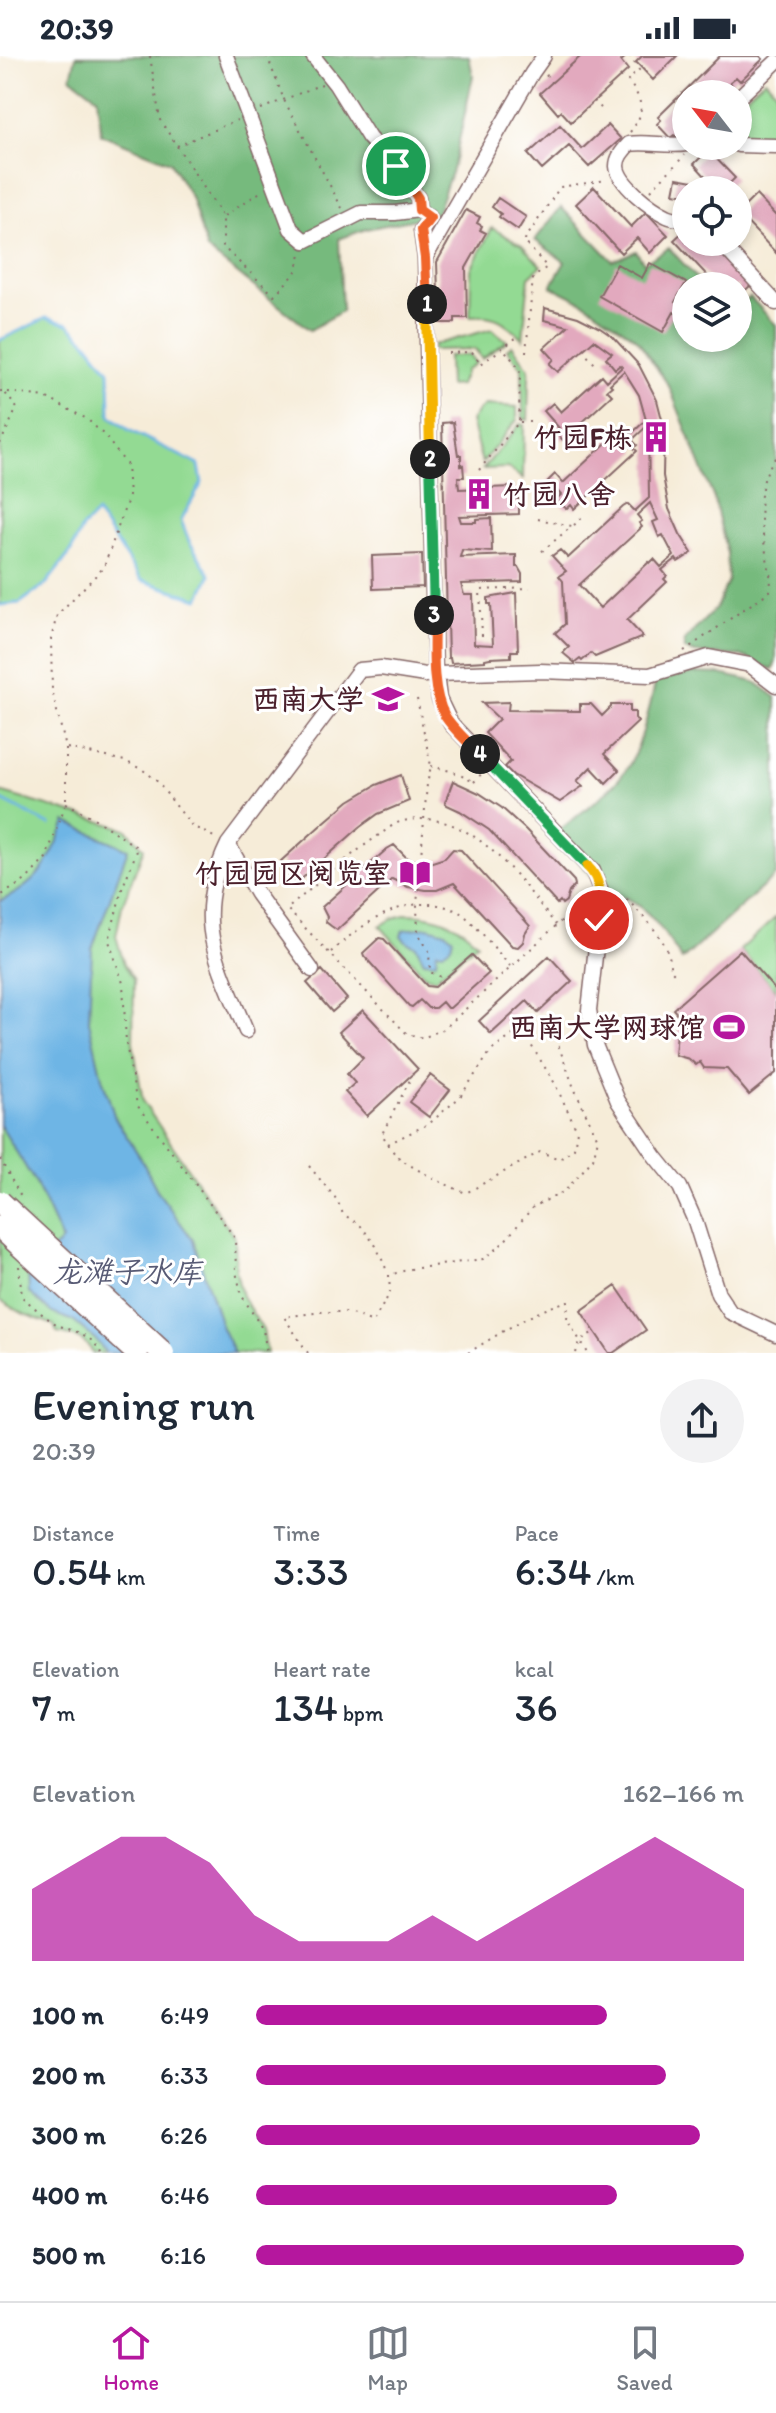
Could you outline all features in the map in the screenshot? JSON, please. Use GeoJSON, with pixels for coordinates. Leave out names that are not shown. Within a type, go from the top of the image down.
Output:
{"type":"FeatureCollection","features":[{"type":"Feature","properties":{"kind":"highway"},"geometry":{"type":"LineString","coordinates":[[0,1202],[163,1353]]}},
{"type":"Feature","properties":{"kind":"highway"},"geometry":{"type":"LineString","coordinates":[[0,1227],[137,1353]]}},
{"type":"Feature","properties":{"kind":"lane"},"geometry":{"type":"LineString","coordinates":[[226,56],[291,229],[305,241],[361,213],[419,210],[430,218],[421,230],[425,258],[439,699],[446,717],[593,871],[600,889],[589,1010],[595,1045],[618,1101],[680,1187],[695,1221],[718,1294],[730,1312],[776,1334]]}},
{"type":"Feature","properties":{"kind":"lane"},"geometry":{"type":"LineString","coordinates":[[313,56],[369,138],[396,166],[418,198],[419,210]]}},
{"type":"Feature","properties":{"kind":"lane"},"geometry":{"type":"LineString","coordinates":[[425,258],[544,56]]}},
{"type":"Feature","properties":{"kind":"lane"},"geometry":{"type":"LineString","coordinates":[[752,85],[776,62]]}},
{"type":"Feature","properties":{"kind":"lane"},"geometry":{"type":"LineString","coordinates":[[672,146],[645,142],[629,144],[618,157],[617,170],[624,183],[642,199],[656,211],[672,218]]}},
{"type":"Feature","properties":{"kind":"lane"},"geometry":{"type":"LineString","coordinates":[[752,145],[776,146]]}},
{"type":"Feature","properties":{"kind":"lane"},"geometry":{"type":"LineString","coordinates":[[733,256],[776,303]]}},
{"type":"Feature","properties":{"kind":"lane"},"geometry":{"type":"LineString","coordinates":[[246,1031],[214,950],[209,922],[209,901],[220,861],[231,840],[359,670],[381,668],[436,674],[540,671],[650,675],[709,657],[750,665],[776,685]]}},
{"type":"Feature","properties":{"kind":"lane"},"geometry":{"type":"LineString","coordinates":[[231,840],[257,894],[312,970]]}},
{"type":"Feature","properties":{"kind":"path"},"geometry":{"type":"LineString","coordinates":[[150,56],[160,120],[223,217],[223,247],[274,295],[295,274],[305,241]]}},
{"type":"Feature","properties":{"kind":"path"},"geometry":{"type":"LineString","coordinates":[[267,56],[284,100],[348,219]]}},
{"type":"Feature","properties":{"kind":"path"},"geometry":{"type":"LineString","coordinates":[[630,56],[639,70],[628,81],[638,93],[641,110],[638,122],[628,135],[632,144]]}},
{"type":"Feature","properties":{"kind":"path"},"geometry":{"type":"LineString","coordinates":[[176,147],[332,80]]}},
{"type":"Feature","properties":{"kind":"path"},"geometry":{"type":"LineString","coordinates":[[594,101],[601,108]]}},
{"type":"Feature","properties":{"kind":"path"},"geometry":{"type":"LineString","coordinates":[[642,199],[682,160]]}},
{"type":"Feature","properties":{"kind":"path"},"geometry":{"type":"LineString","coordinates":[[223,217],[273,183]]}},
{"type":"Feature","properties":{"kind":"path"},"geometry":{"type":"LineString","coordinates":[[526,352],[533,278],[547,267],[524,241],[560,187],[599,183],[598,191]]}},
{"type":"Feature","properties":{"kind":"path"},"geometry":{"type":"LineString","coordinates":[[448,353],[472,352],[481,364],[516,338]]}},
{"type":"Feature","properties":{"kind":"path"},"geometry":{"type":"LineString","coordinates":[[479,470],[519,422],[520,369],[503,348]]}},
{"type":"Feature","properties":{"kind":"path"},"geometry":{"type":"LineString","coordinates":[[582,350],[595,364]]}},
{"type":"Feature","properties":{"kind":"path"},"geometry":{"type":"LineString","coordinates":[[0,444],[17,408],[2,391]]}},
{"type":"Feature","properties":{"kind":"path"},"geometry":{"type":"LineString","coordinates":[[0,896],[26,880],[46,858],[66,803],[66,748],[52,691],[51,639],[57,615],[104,567],[129,496],[127,465],[87,419],[45,397],[2,391]]}},
{"type":"Feature","properties":{"kind":"path"},"geometry":{"type":"LineString","coordinates":[[519,422],[535,422]]}},
{"type":"Feature","properties":{"kind":"path"},"geometry":{"type":"LineString","coordinates":[[685,650],[770,591],[771,580],[759,509],[763,481],[776,457]]}},
{"type":"Feature","properties":{"kind":"path"},"geometry":{"type":"LineString","coordinates":[[540,553],[582,518]]}},
{"type":"Feature","properties":{"kind":"path"},"geometry":{"type":"LineString","coordinates":[[538,519],[572,526]]}},
{"type":"Feature","properties":{"kind":"path"},"geometry":{"type":"LineString","coordinates":[[482,636],[480,590],[530,588]]}},
{"type":"Feature","properties":{"kind":"path"},"geometry":{"type":"LineString","coordinates":[[417,699],[431,766],[417,905],[418,933],[429,951],[430,972]]}},
{"type":"Feature","properties":{"kind":"path"},"geometry":{"type":"LineString","coordinates":[[66,748],[125,761],[143,770],[155,779],[192,826],[231,840]]}},
{"type":"Feature","properties":{"kind":"path"},"geometry":{"type":"LineString","coordinates":[[431,766],[474,782],[502,751]]}},
{"type":"Feature","properties":{"kind":"path"},"geometry":{"type":"LineString","coordinates":[[66,803],[138,848],[122,889],[109,941],[123,983],[126,1043],[137,1105],[235,1238],[236,1272],[242,1296],[263,1330],[267,1353]]}},
{"type":"Feature","properties":{"kind":"path"},"geometry":{"type":"LineString","coordinates":[[556,925],[509,866],[475,838],[446,821],[401,821],[360,848],[287,909],[407,1034],[423,1038],[445,1028],[556,925],[584,898]]}},
{"type":"Feature","properties":{"kind":"path"},"geometry":{"type":"LineString","coordinates":[[600,896],[624,896],[660,936],[671,961],[670,969],[677,976]]}},
{"type":"Feature","properties":{"kind":"path"},"geometry":{"type":"LineString","coordinates":[[329,954],[369,921],[402,907],[431,904],[460,912],[511,967]]}},
{"type":"Feature","properties":{"kind":"path"},"geometry":{"type":"LineString","coordinates":[[425,976],[430,972]]}},
{"type":"Feature","properties":{"kind":"path"},"geometry":{"type":"LineString","coordinates":[[430,972],[441,977]]}},
{"type":"Feature","properties":{"kind":"path"},"geometry":{"type":"LineString","coordinates":[[388,1144],[430,1123],[460,1097],[491,1051],[521,1029],[548,1017],[574,1088],[598,1139],[593,1159],[565,1191],[533,1207],[503,1243],[483,1259],[389,1275]]}},
{"type":"Feature","properties":{"kind":"path"},"geometry":{"type":"LineString","coordinates":[[413,1074],[382,1134],[396,1155],[448,1186],[466,1193],[540,1152],[560,1159],[574,1148],[577,1130],[554,1082],[521,1029]]}},
{"type":"Feature","properties":{"kind":"path"},"geometry":{"type":"LineString","coordinates":[[308,1353],[284,1317],[346,1312],[373,1322],[390,1293],[389,1275],[376,1246],[361,1226],[343,1214],[337,1200],[309,1166]]}},
{"type":"Feature","properties":{"kind":"path"},"geometry":{"type":"LineString","coordinates":[[468,1353],[507,1328],[568,1301],[567,1320],[588,1353]]}},
{"type":"Feature","properties":{"kind":"path"},"geometry":{"type":"LineString","coordinates":[[576,1353],[580,1341],[595,1331]]}},
{"type":"Feature","properties":{"kind":"green space"},"geometry":{"type":"Polygon","coordinates":[[[76,56],[469,56],[473,76],[454,164],[436,215],[366,229],[339,239],[342,311],[310,330],[207,250],[191,197],[170,162],[101,134],[97,97],[71,77],[76,56]]]}},
{"type":"Feature","properties":{"kind":"green space"},"geometry":{"type":"Polygon","coordinates":[[[765,79],[776,91],[776,142],[752,141],[752,91],[765,79]]]}},
{"type":"Feature","properties":{"kind":"green space"},"geometry":{"type":"Polygon","coordinates":[[[561,207],[613,261],[636,251],[644,263],[669,248],[672,256],[676,256],[691,272],[672,272],[672,352],[752,352],[752,299],[776,325],[776,661],[773,670],[742,656],[685,650],[684,641],[716,608],[728,581],[727,553],[714,499],[669,386],[637,339],[585,303],[551,286],[565,262],[535,240],[561,207]]]}},
{"type":"Feature","properties":{"kind":"green space"},"geometry":{"type":"Polygon","coordinates":[[[492,228],[522,245],[541,266],[529,277],[523,339],[500,320],[470,316],[471,269],[492,228]]]}},
{"type":"Feature","properties":{"kind":"green space"},"geometry":{"type":"Polygon","coordinates":[[[46,318],[68,324],[87,342],[109,371],[110,416],[129,430],[199,465],[202,483],[181,520],[189,541],[210,575],[199,599],[141,580],[97,513],[82,528],[70,553],[46,584],[20,603],[0,605],[0,340],[46,318]]]}},
{"type":"Feature","properties":{"kind":"green space"},"geometry":{"type":"Polygon","coordinates":[[[492,329],[507,341],[482,359],[475,349],[433,350],[433,345],[492,329]]]}},
{"type":"Feature","properties":{"kind":"green space"},"geometry":{"type":"Polygon","coordinates":[[[512,345],[529,369],[528,420],[523,419],[522,368],[507,349],[512,345]]]}},
{"type":"Feature","properties":{"kind":"green space"},"geometry":{"type":"Polygon","coordinates":[[[469,355],[476,363],[466,370],[460,385],[449,386],[448,356],[469,355]]]}},
{"type":"Feature","properties":{"kind":"green space"},"geometry":{"type":"Polygon","coordinates":[[[485,405],[517,407],[517,420],[482,463],[471,421],[485,405]]]}},
{"type":"Feature","properties":{"kind":"green space"},"geometry":{"type":"Polygon","coordinates":[[[520,424],[524,425],[523,479],[508,468],[483,469],[520,424]]]}},
{"type":"Feature","properties":{"kind":"green space"},"geometry":{"type":"Polygon","coordinates":[[[695,673],[720,674],[755,682],[776,697],[776,875],[682,960],[643,909],[623,897],[600,896],[601,887],[555,834],[602,796],[626,770],[641,739],[656,680],[695,673]]]}},
{"type":"Feature","properties":{"kind":"green space","name":"龙滩子水库"},"geometry":{"type":"Polygon","coordinates":[[[0,792],[126,829],[144,848],[122,906],[116,936],[124,964],[134,980],[133,1042],[143,1102],[235,1238],[236,1272],[242,1296],[263,1330],[267,1353],[93,1353],[82,1341],[57,1333],[54,1325],[24,1314],[0,1300],[0,792]]]}},
{"type":"Feature","properties":{"kind":"green space"},"geometry":{"type":"Polygon","coordinates":[[[408,914],[446,921],[477,943],[435,979],[425,976],[380,926],[408,914]]]}},
{"type":"Feature","properties":{"kind":"green space"},"geometry":{"type":"Polygon","coordinates":[[[776,917],[776,991],[740,950],[776,917]]]}},
{"type":"Feature","properties":{"kind":"water","name":"龙滩子水库"},"geometry":{"type":"Polygon","coordinates":[[[66,822],[128,849],[92,949],[89,1021],[115,1118],[158,1192],[193,1240],[222,1328],[234,1353],[106,1353],[73,1321],[52,1313],[29,1293],[28,1271],[62,1241],[36,1184],[0,1125],[0,901],[34,879],[49,859],[66,822]]]}},
{"type":"Feature","properties":{"kind":"water"},"geometry":{"type":"Polygon","coordinates":[[[428,927],[446,932],[453,938],[451,946],[443,952],[437,951],[436,962],[424,961],[416,946],[401,936],[403,930],[428,927]]]}},
{"type":"Feature","properties":{"kind":"building"},"geometry":{"type":"Polygon","coordinates":[[[581,56],[627,56],[621,61],[628,70],[571,122],[561,111],[558,114],[540,93],[581,56]]]}},
{"type":"Feature","properties":{"kind":"building"},"geometry":{"type":"Polygon","coordinates":[[[642,56],[677,56],[653,80],[636,62],[642,56]]]}},
{"type":"Feature","properties":{"kind":"building"},"geometry":{"type":"Polygon","coordinates":[[[720,56],[760,56],[763,59],[741,80],[736,77],[732,80],[696,80],[720,56]]]}},
{"type":"Feature","properties":{"kind":"building"},"geometry":{"type":"Polygon","coordinates":[[[672,103],[670,138],[657,124],[661,120],[658,117],[672,103]]]}},
{"type":"Feature","properties":{"kind":"building"},"geometry":{"type":"Polygon","coordinates":[[[560,125],[582,149],[608,125],[621,139],[589,167],[569,146],[542,170],[528,154],[560,125]]]}},
{"type":"Feature","properties":{"kind":"building"},"geometry":{"type":"Polygon","coordinates":[[[698,160],[718,160],[733,176],[705,176],[694,164],[698,160]]]}},
{"type":"Feature","properties":{"kind":"building"},"geometry":{"type":"Polygon","coordinates":[[[594,187],[631,227],[646,212],[668,235],[650,253],[637,238],[621,253],[576,204],[594,187]]]}},
{"type":"Feature","properties":{"kind":"building"},"geometry":{"type":"Polygon","coordinates":[[[756,195],[776,216],[776,253],[752,228],[752,199],[756,195]]]}},
{"type":"Feature","properties":{"kind":"building"},"geometry":{"type":"Polygon","coordinates":[[[498,198],[526,217],[518,230],[499,217],[501,214],[492,207],[498,198]]]}},
{"type":"Feature","properties":{"kind":"building"},"geometry":{"type":"Polygon","coordinates":[[[466,210],[480,217],[477,223],[482,226],[480,230],[486,233],[466,268],[467,318],[439,323],[437,262],[466,210]]]}},
{"type":"Feature","properties":{"kind":"building"},"geometry":{"type":"Polygon","coordinates":[[[689,256],[723,256],[739,272],[704,272],[689,256]]]}},
{"type":"Feature","properties":{"kind":"building"},"geometry":{"type":"Polygon","coordinates":[[[650,263],[672,275],[672,316],[663,332],[599,296],[617,264],[642,278],[650,263]]]}},
{"type":"Feature","properties":{"kind":"building"},"geometry":{"type":"Polygon","coordinates":[[[545,308],[578,317],[613,337],[639,365],[657,400],[664,427],[663,476],[669,509],[692,553],[678,562],[676,559],[662,570],[667,582],[627,620],[643,637],[595,657],[591,653],[575,663],[563,653],[569,647],[555,633],[565,624],[563,581],[559,576],[566,571],[552,556],[560,550],[568,558],[623,507],[628,504],[635,511],[649,498],[648,425],[632,440],[637,445],[634,448],[637,451],[574,509],[571,505],[567,509],[555,500],[561,495],[548,481],[555,474],[563,483],[619,431],[624,428],[630,435],[646,420],[639,395],[624,371],[607,390],[612,395],[563,440],[555,432],[559,428],[544,411],[553,403],[561,412],[602,375],[607,381],[622,367],[620,365],[615,369],[606,358],[612,353],[594,340],[558,372],[550,364],[554,359],[544,348],[568,326],[544,320],[545,308]],[[650,503],[637,515],[642,527],[579,585],[600,608],[649,562],[654,559],[661,567],[674,556],[663,535],[659,537],[653,522],[658,520],[650,503]]]}},
{"type":"Feature","properties":{"kind":"building"},"geometry":{"type":"Polygon","coordinates":[[[453,422],[458,455],[461,455],[463,465],[464,477],[458,477],[459,489],[514,487],[515,499],[519,499],[519,514],[459,516],[461,522],[491,518],[492,552],[462,550],[460,557],[516,555],[516,567],[522,574],[522,582],[461,584],[464,595],[473,595],[474,644],[493,645],[488,598],[516,593],[518,651],[511,651],[511,657],[451,663],[448,658],[442,423],[453,422]]]}},
{"type":"Feature","properties":{"kind":"building"},"geometry":{"type":"Polygon","coordinates":[[[422,554],[423,587],[373,589],[372,556],[422,554]]]}},
{"type":"Feature","properties":{"kind":"building"},"geometry":{"type":"Polygon","coordinates":[[[509,702],[508,710],[580,711],[580,704],[591,704],[602,716],[611,705],[630,705],[630,712],[635,712],[638,722],[604,754],[619,770],[606,783],[591,767],[577,781],[583,786],[560,802],[513,775],[505,767],[511,761],[485,733],[499,719],[482,703],[509,702]]]}},
{"type":"Feature","properties":{"kind":"building"},"geometry":{"type":"Polygon","coordinates":[[[401,775],[409,801],[378,814],[360,827],[297,883],[285,877],[286,869],[281,861],[321,825],[349,801],[401,775]]]}},
{"type":"Feature","properties":{"kind":"building"},"geometry":{"type":"Polygon","coordinates":[[[453,781],[502,808],[526,830],[574,881],[575,885],[566,901],[557,904],[489,830],[447,805],[445,802],[453,781]]]}},
{"type":"Feature","properties":{"kind":"building"},"geometry":{"type":"Polygon","coordinates":[[[394,845],[407,858],[426,864],[445,858],[453,849],[461,850],[530,926],[523,942],[518,947],[512,946],[454,883],[437,890],[426,890],[408,887],[392,879],[337,930],[326,922],[322,907],[394,845]]]}},
{"type":"Feature","properties":{"kind":"building"},"geometry":{"type":"Polygon","coordinates":[[[379,938],[384,939],[427,986],[435,987],[472,955],[489,973],[450,1008],[442,1002],[435,1008],[428,1008],[420,1000],[412,1007],[364,956],[363,953],[379,938]]]}},
{"type":"Feature","properties":{"kind":"building","name":"西南大学网球馆"},"geometry":{"type":"Polygon","coordinates":[[[740,950],[776,991],[776,1073],[749,1095],[727,1069],[704,1068],[700,1062],[696,1065],[689,1059],[675,1055],[677,1032],[685,1023],[673,1009],[740,950]]]}},
{"type":"Feature","properties":{"kind":"building"},"geometry":{"type":"Polygon","coordinates":[[[549,956],[572,981],[538,1013],[527,1001],[491,1034],[479,1021],[549,956]]]}},
{"type":"Feature","properties":{"kind":"building"},"geometry":{"type":"Polygon","coordinates":[[[322,970],[347,999],[332,1012],[307,983],[322,970]]]}},
{"type":"Feature","properties":{"kind":"building"},"geometry":{"type":"Polygon","coordinates":[[[363,1010],[418,1069],[367,1116],[345,1092],[355,1083],[347,1074],[363,1058],[339,1032],[363,1010]]]}},
{"type":"Feature","properties":{"kind":"building"},"geometry":{"type":"Polygon","coordinates":[[[430,1075],[450,1090],[429,1117],[409,1102],[430,1075]]]}},
{"type":"Feature","properties":{"kind":"building"},"geometry":{"type":"Polygon","coordinates":[[[616,1286],[646,1330],[609,1353],[581,1311],[616,1286]]]}},
{"type":"Feature","properties":{"kind":"waterway"},"geometry":{"type":"LineString","coordinates":[[0,340],[46,318],[68,324],[87,342],[109,371],[110,415],[129,430],[199,465],[202,483],[181,520],[189,541],[210,575],[199,599],[141,580],[97,513],[82,528],[70,553],[46,584],[20,603],[0,605]]}},
{"type":"Feature","properties":{"kind":"waterway"},"geometry":{"type":"LineString","coordinates":[[0,799],[50,825]]}},
{"type":"Feature","properties":{"kind":"place","name":"竹园F栋"},"geometry":{"type":"Point","coordinates":[656,437]}},
{"type":"Feature","properties":{"kind":"place","name":"竹园八舍"},"geometry":{"type":"Point","coordinates":[479,494]}},
{"type":"Feature","properties":{"kind":"place","name":"西南大学"},"geometry":{"type":"Point","coordinates":[388,699]}},
{"type":"Feature","properties":{"kind":"place","name":"竹园园区阅览室"},"geometry":{"type":"Point","coordinates":[415,873]}},
{"type":"Feature","properties":{"kind":"place","name":"西南大学网球馆"},"geometry":{"type":"Point","coordinates":[729,1027]}},
{"type":"Feature","properties":{"kind":"route"},"geometry":{"type":"LineString","coordinates":[[396,166],[418,198],[419,210],[430,218],[421,230],[425,258],[435,674],[439,699],[451,724],[593,871],[600,889],[599,920]]}}]}
